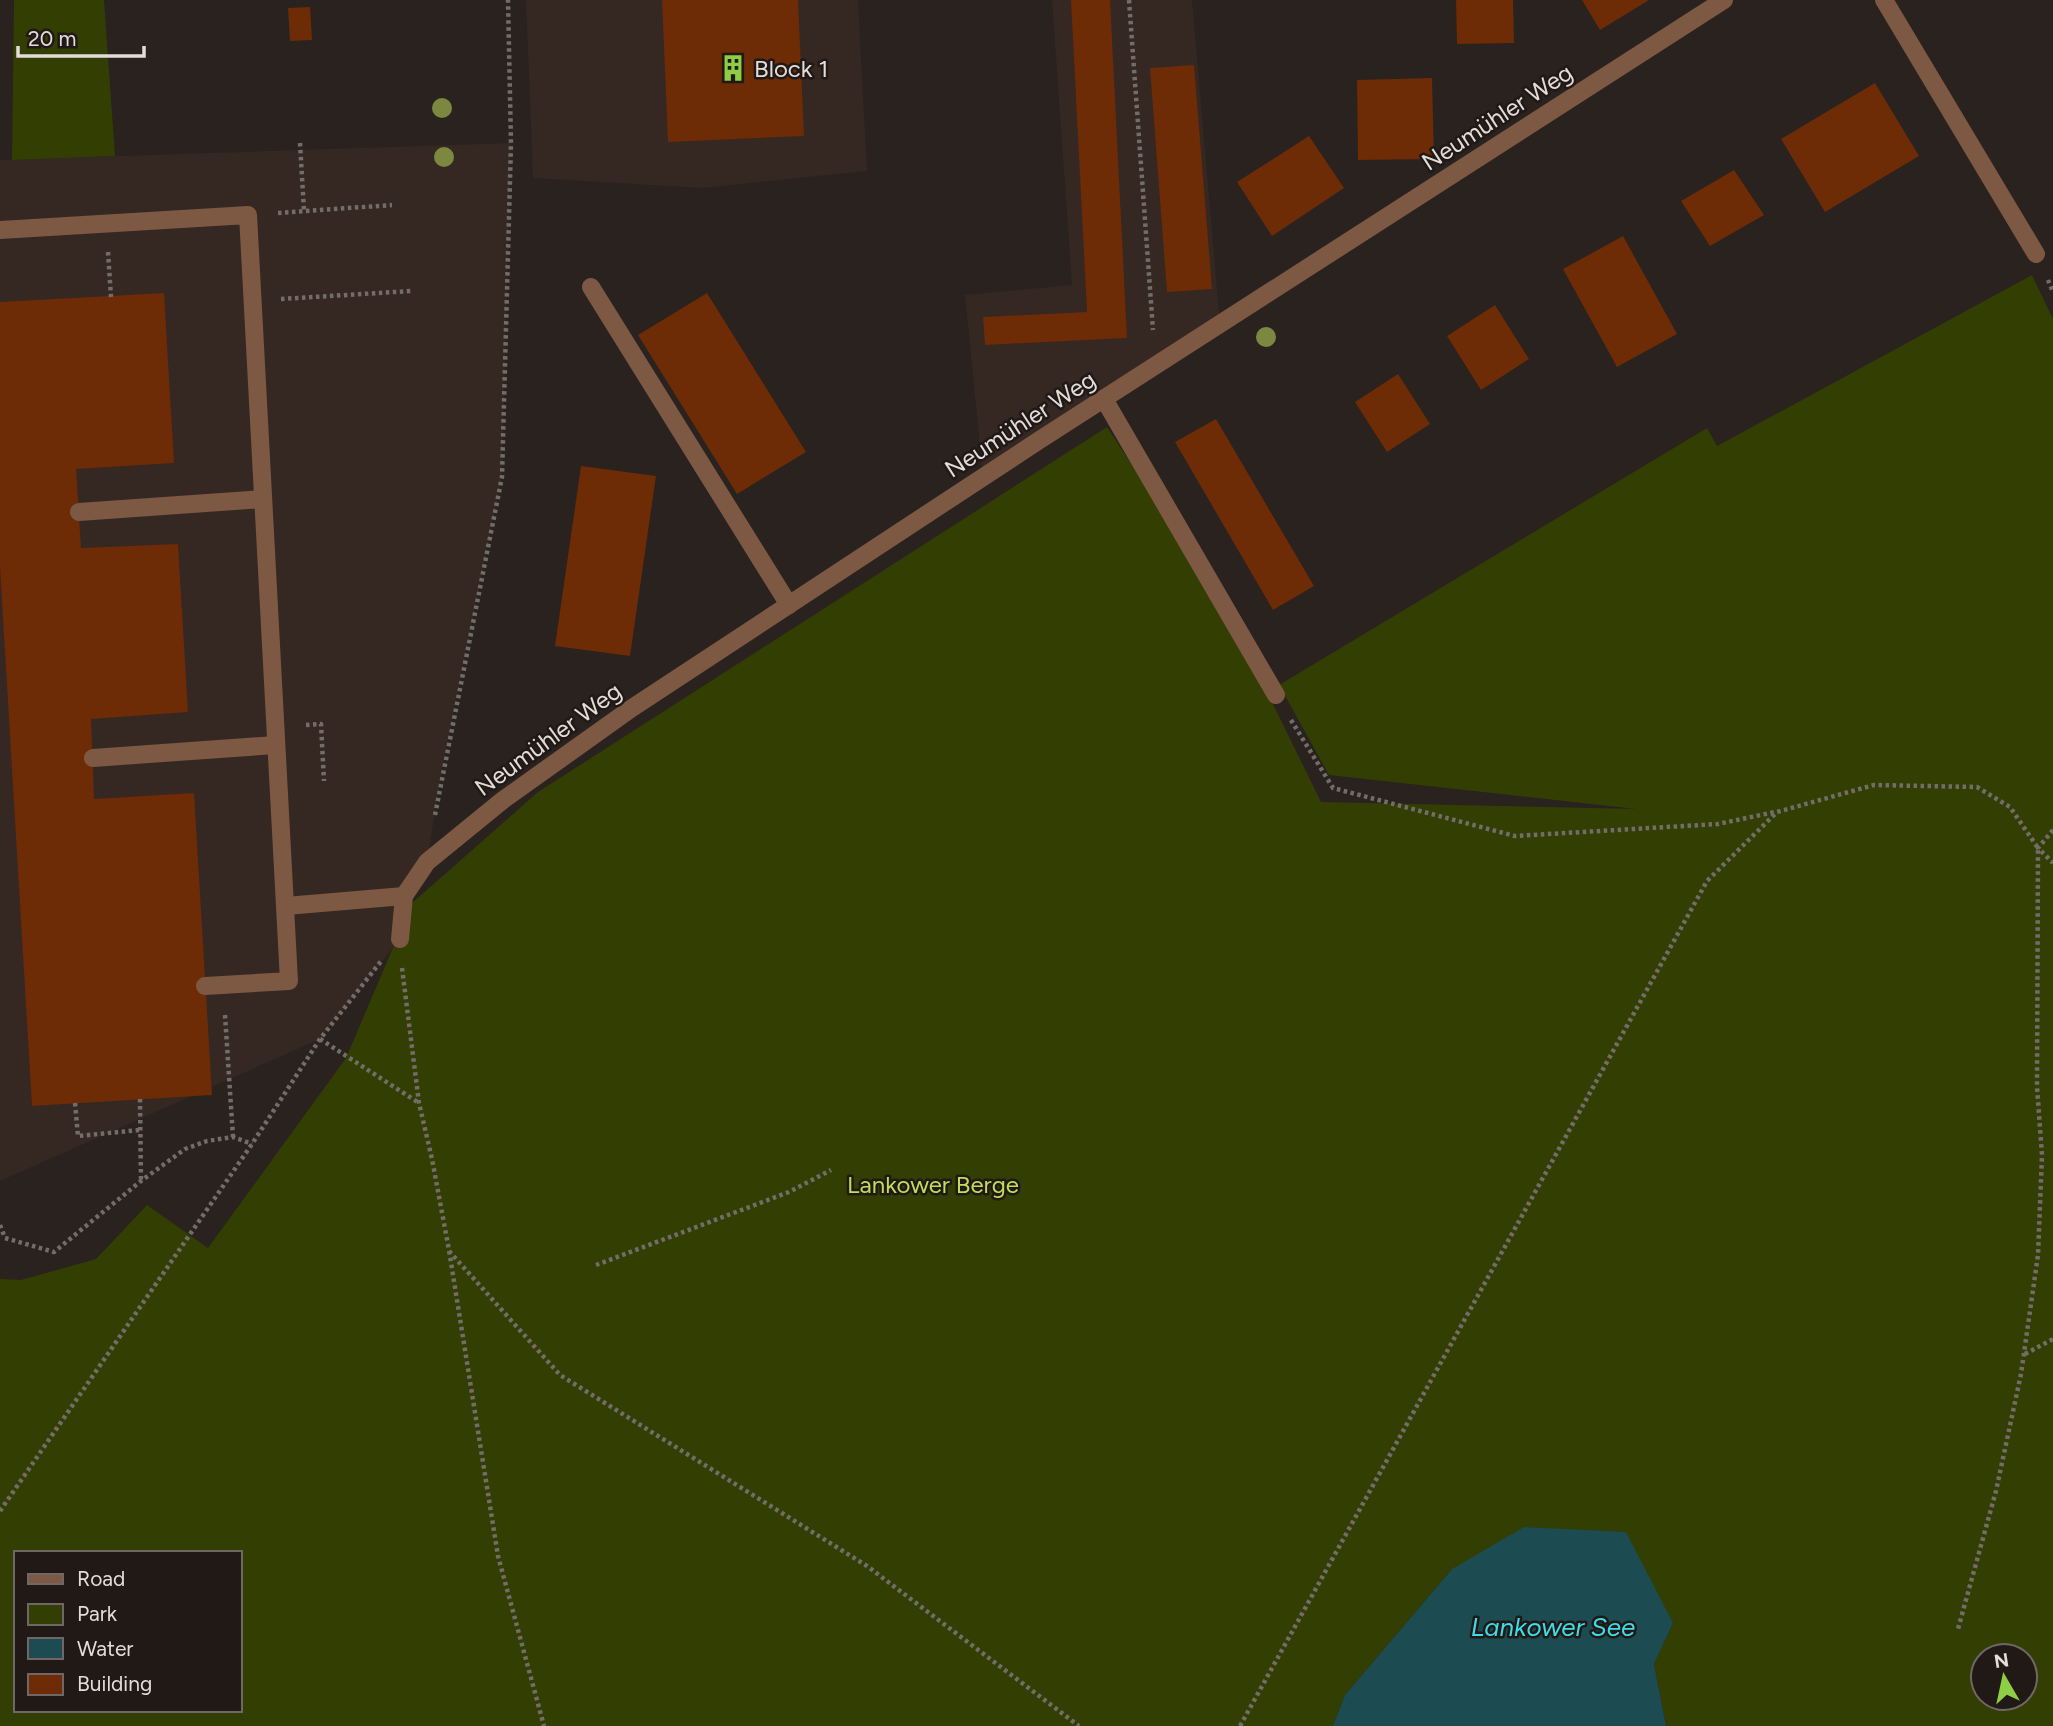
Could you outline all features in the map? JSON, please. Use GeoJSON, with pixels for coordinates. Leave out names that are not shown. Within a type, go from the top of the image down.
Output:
{"type":"FeatureCollection","features":[{"type":"Feature","properties":{"kind":"street","name":"Neumühler Weg"},"geometry":{"type":"LineString","coordinates":[[400,939],[404,896],[427,862],[503,800],[632,708],[1104,399],[1724,0]]}},
{"type":"Feature","properties":{"kind":"street"},"geometry":{"type":"LineString","coordinates":[[1884,0],[2036,254]]}},
{"type":"Feature","properties":{"kind":"street"},"geometry":{"type":"LineString","coordinates":[[0,230],[248,215],[289,981],[214,985]]}},
{"type":"Feature","properties":{"kind":"street"},"geometry":{"type":"LineString","coordinates":[[591,287],[789,605]]}},
{"type":"Feature","properties":{"kind":"street"},"geometry":{"type":"LineString","coordinates":[[1104,399],[1276,695]]}},
{"type":"Feature","properties":{"kind":"street"},"geometry":{"type":"LineString","coordinates":[[79,512],[262,499]]}},
{"type":"Feature","properties":{"kind":"street"},"geometry":{"type":"LineString","coordinates":[[93,758],[275,745]]}},
{"type":"Feature","properties":{"kind":"street"},"geometry":{"type":"LineString","coordinates":[[286,906],[404,896]]}},
{"type":"Feature","properties":{"kind":"path"},"geometry":{"type":"LineString","coordinates":[[427,862],[442,768],[502,477],[511,143],[508,0]]}},
{"type":"Feature","properties":{"kind":"path"},"geometry":{"type":"LineString","coordinates":[[1129,0],[1156,366]]}},
{"type":"Feature","properties":{"kind":"path"},"geometry":{"type":"LineString","coordinates":[[300,143],[304,211]]}},
{"type":"Feature","properties":{"kind":"path"},"geometry":{"type":"LineString","coordinates":[[248,215],[393,205]]}},
{"type":"Feature","properties":{"kind":"path"},"geometry":{"type":"LineString","coordinates":[[106,223],[111,297]]}},
{"type":"Feature","properties":{"kind":"path"},"geometry":{"type":"LineString","coordinates":[[252,300],[411,291]]}},
{"type":"Feature","properties":{"kind":"path"},"geometry":{"type":"LineString","coordinates":[[1276,695],[1333,788],[1515,836],[1718,824],[1776,812],[1874,785],[1977,787],[2010,807],[2038,848],[2053,863]]}},
{"type":"Feature","properties":{"kind":"path"},"geometry":{"type":"LineString","coordinates":[[274,727],[321,724],[324,781]]}},
{"type":"Feature","properties":{"kind":"path"},"geometry":{"type":"LineString","coordinates":[[1240,1726],[1707,881],[1776,812]]}},
{"type":"Feature","properties":{"kind":"path"},"geometry":{"type":"LineString","coordinates":[[1958,1629],[1996,1491],[2024,1354],[2038,1255],[2042,1155],[2038,1087],[2038,848],[2053,830]]}},
{"type":"Feature","properties":{"kind":"path"},"geometry":{"type":"LineString","coordinates":[[0,1511],[252,1144],[320,1040],[400,939]]}},
{"type":"Feature","properties":{"kind":"path"},"geometry":{"type":"LineString","coordinates":[[400,939],[419,1104],[449,1250],[498,1556],[544,1726]]}},
{"type":"Feature","properties":{"kind":"path"},"geometry":{"type":"LineString","coordinates":[[214,985],[233,1137]]}},
{"type":"Feature","properties":{"kind":"path"},"geometry":{"type":"LineString","coordinates":[[320,1040],[419,1104]]}},
{"type":"Feature","properties":{"kind":"path"},"geometry":{"type":"LineString","coordinates":[[140,1099],[141,1181]]}},
{"type":"Feature","properties":{"kind":"path"},"geometry":{"type":"LineString","coordinates":[[75,1103],[78,1136],[140,1130]]}},
{"type":"Feature","properties":{"kind":"path"},"geometry":{"type":"LineString","coordinates":[[0,1225],[5,1238],[54,1252],[185,1149],[207,1141],[233,1137],[252,1144]]}},
{"type":"Feature","properties":{"kind":"path"},"geometry":{"type":"LineString","coordinates":[[596,1265],[789,1192],[831,1170]]}},
{"type":"Feature","properties":{"kind":"path"},"geometry":{"type":"LineString","coordinates":[[449,1250],[560,1375],[867,1566],[1079,1726]]}},
{"type":"Feature","properties":{"kind":"path"},"geometry":{"type":"LineString","coordinates":[[2024,1354],[2053,1339]]}},
{"type":"Feature","properties":{"kind":"shaded area"},"geometry":{"type":"Polygon","coordinates":[[[526,0],[858,0],[867,171],[702,188],[533,178],[526,0]]]}},
{"type":"Feature","properties":{"kind":"shaded area"},"geometry":{"type":"Polygon","coordinates":[[[1052,0],[1192,0],[1220,324],[983,477],[965,295],[1072,285],[1052,0]]]}},
{"type":"Feature","properties":{"kind":"shaded area"},"geometry":{"type":"Polygon","coordinates":[[[511,143],[502,477],[442,768],[427,862],[404,896],[400,939],[320,1039],[0,1181],[0,160],[511,143]]]}},
{"type":"Feature","properties":{"kind":"green space"},"geometry":{"type":"Polygon","coordinates":[[[14,0],[104,0],[115,156],[12,160],[14,0]]]}},
{"type":"Feature","properties":{"kind":"green space","name":"Lankower Berge"},"geometry":{"type":"Polygon","coordinates":[[[2032,275],[2053,319],[2053,1726],[1666,1726],[1654,1664],[1673,1623],[1452,1569],[1345,1695],[1333,1726],[0,1726],[0,1279],[21,1280],[96,1259],[147,1205],[208,1248],[346,1058],[412,903],[538,792],[1107,427],[1225,606],[1321,802],[1636,809],[1329,775],[1279,685],[1707,428],[1717,446],[2032,275]]]}},
{"type":"Feature","properties":{"kind":"water","name":"Lankower See"},"geometry":{"type":"Polygon","coordinates":[[[1524,1527],[1626,1532],[1673,1623],[1654,1664],[1666,1726],[1333,1726],[1345,1695],[1452,1569],[1524,1527]]]}},
{"type":"Feature","properties":{"kind":"building","name":"Block 1"},"geometry":{"type":"Polygon","coordinates":[[[662,0],[798,0],[804,136],[668,142],[662,0]]]}},
{"type":"Feature","properties":{"kind":"building"},"geometry":{"type":"Polygon","coordinates":[[[1071,0],[1110,0],[1127,338],[985,345],[983,317],[1087,312],[1071,0]]]}},
{"type":"Feature","properties":{"kind":"building"},"geometry":{"type":"Polygon","coordinates":[[[1456,0],[1513,0],[1514,43],[1457,44],[1456,0]]]}},
{"type":"Feature","properties":{"kind":"building"},"geometry":{"type":"Polygon","coordinates":[[[1582,0],[1649,0],[1600,30],[1582,0]]]}},
{"type":"Feature","properties":{"kind":"building"},"geometry":{"type":"Polygon","coordinates":[[[310,7],[312,40],[290,41],[288,8],[310,7]]]}},
{"type":"Feature","properties":{"kind":"building"},"geometry":{"type":"Polygon","coordinates":[[[1194,65],[1212,289],[1167,292],[1150,68],[1194,65]]]}},
{"type":"Feature","properties":{"kind":"building"},"geometry":{"type":"Polygon","coordinates":[[[1432,78],[1434,159],[1358,160],[1357,80],[1432,78]]]}},
{"type":"Feature","properties":{"kind":"building"},"geometry":{"type":"Polygon","coordinates":[[[1875,83],[1919,156],[1825,212],[1781,139],[1875,83]]]}},
{"type":"Feature","properties":{"kind":"building"},"geometry":{"type":"Polygon","coordinates":[[[1309,136],[1344,188],[1272,236],[1237,182],[1309,136]]]}},
{"type":"Feature","properties":{"kind":"building"},"geometry":{"type":"Polygon","coordinates":[[[1734,170],[1764,215],[1710,246],[1681,201],[1734,170]]]}},
{"type":"Feature","properties":{"kind":"building"},"geometry":{"type":"Polygon","coordinates":[[[1623,236],[1677,334],[1617,367],[1563,269],[1623,236]]]}},
{"type":"Feature","properties":{"kind":"building"},"geometry":{"type":"Polygon","coordinates":[[[164,293],[174,463],[76,469],[81,548],[178,544],[188,712],[91,719],[94,799],[194,793],[212,1095],[32,1106],[0,567],[0,302],[164,293]]]}},
{"type":"Feature","properties":{"kind":"building"},"geometry":{"type":"Polygon","coordinates":[[[707,293],[806,452],[737,494],[638,335],[707,293]]]}},
{"type":"Feature","properties":{"kind":"building"},"geometry":{"type":"Polygon","coordinates":[[[1495,305],[1529,359],[1481,390],[1447,336],[1495,305]]]}},
{"type":"Feature","properties":{"kind":"building"},"geometry":{"type":"Polygon","coordinates":[[[1398,374],[1430,424],[1387,452],[1355,402],[1398,374]]]}},
{"type":"Feature","properties":{"kind":"building"},"geometry":{"type":"Polygon","coordinates":[[[1216,419],[1314,586],[1273,610],[1175,442],[1216,419]]]}},
{"type":"Feature","properties":{"kind":"building"},"geometry":{"type":"Polygon","coordinates":[[[581,466],[656,476],[630,656],[555,646],[581,466]]]}},
{"type":"Feature","properties":{"kind":"place","name":"Block 1"},"geometry":{"type":"Point","coordinates":[733,68]}}]}
